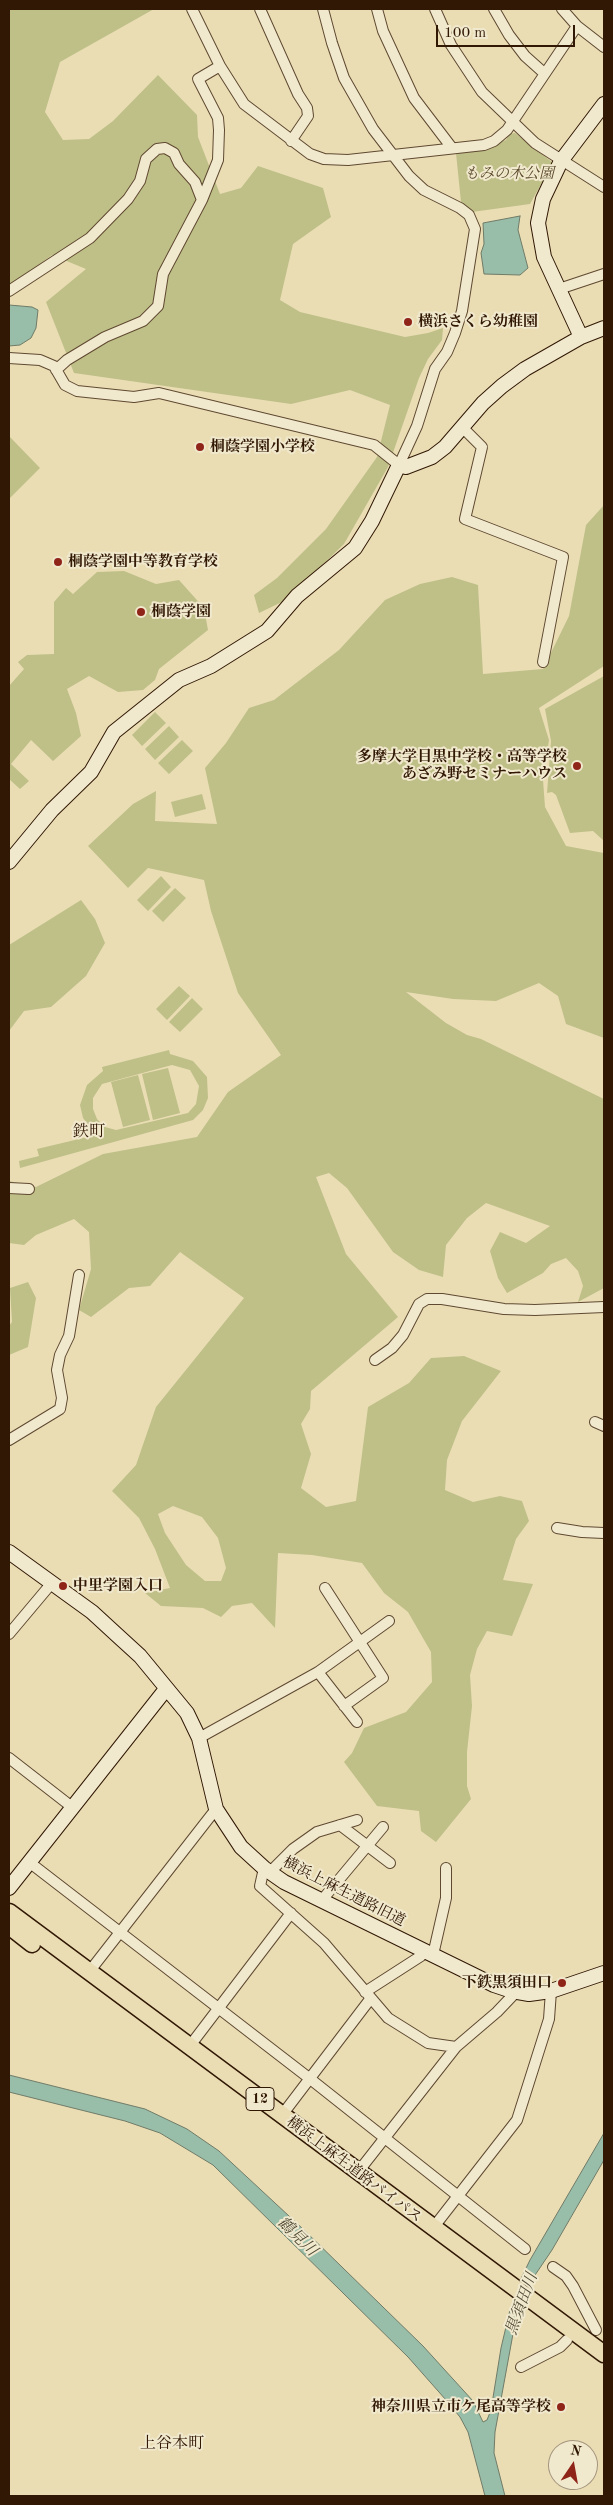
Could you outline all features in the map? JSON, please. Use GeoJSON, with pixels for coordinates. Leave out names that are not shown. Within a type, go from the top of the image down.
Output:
{"type":"FeatureCollection","features":[{"type":"Feature","properties":{"kind":"main road","name":"横浜上麻生道路バイパス"},"geometry":{"type":"LineString","coordinates":[[9,1912],[433,2228],[526,2304],[574,2338],[604,2354]]}},
{"type":"Feature","properties":{"kind":"main road","name":"横浜上麻生道路バイパス"},"geometry":{"type":"LineString","coordinates":[[9,1926],[510,2291]]}},
{"type":"Feature","properties":{"kind":"main road","name":"横浜上麻生道路バイパス"},"geometry":{"type":"LineString","coordinates":[[574,2338],[604,2368]]}},
{"type":"Feature","properties":{"kind":"street"},"geometry":{"type":"LineString","coordinates":[[192,9],[220,66],[244,104],[291,142],[310,154],[324,159],[348,160],[484,145],[501,136],[512,123],[577,26]]}},
{"type":"Feature","properties":{"kind":"street"},"geometry":{"type":"LineString","coordinates":[[260,9],[298,94],[308,108],[308,116],[291,142]]}},
{"type":"Feature","properties":{"kind":"street"},"geometry":{"type":"LineString","coordinates":[[9,862],[52,810],[91,772],[114,732],[161,692],[179,680],[211,666],[267,631],[297,596],[355,548],[372,521],[417,426],[435,369],[447,352],[457,326],[462,311],[475,229],[469,215],[460,208],[424,190],[409,176],[373,129],[344,78],[332,44],[324,9]]}},
{"type":"Feature","properties":{"kind":"street"},"geometry":{"type":"LineString","coordinates":[[378,9],[383,31],[414,98],[452,148]]}},
{"type":"Feature","properties":{"kind":"street"},"geometry":{"type":"LineString","coordinates":[[435,9],[464,67],[482,92],[512,123],[535,143],[604,187]]}},
{"type":"Feature","properties":{"kind":"street"},"geometry":{"type":"LineString","coordinates":[[494,9],[509,35],[525,56],[544,73]]}},
{"type":"Feature","properties":{"kind":"street"},"geometry":{"type":"LineString","coordinates":[[562,9],[577,26],[604,47]]}},
{"type":"Feature","properties":{"kind":"street"},"geometry":{"type":"LineString","coordinates":[[56,370],[67,360],[105,337],[143,322],[158,306],[163,274],[202,200],[218,160],[218,118],[198,79],[220,66]]}},
{"type":"Feature","properties":{"kind":"street"},"geometry":{"type":"LineString","coordinates":[[580,337],[540,246],[538,223],[543,198],[561,161],[602,112]]}},
{"type":"Feature","properties":{"kind":"street"},"geometry":{"type":"LineString","coordinates":[[9,291],[96,232],[128,199],[140,180],[146,159],[157,149],[165,148],[174,153],[179,164],[196,182],[202,200]]}},
{"type":"Feature","properties":{"kind":"street"},"geometry":{"type":"LineString","coordinates":[[559,289],[604,274]]}},
{"type":"Feature","properties":{"kind":"street"},"geometry":{"type":"LineString","coordinates":[[9,358],[40,360],[54,366],[65,385],[77,391],[134,397],[159,393],[374,445],[399,465],[406,467],[432,457],[444,447],[502,386],[525,369],[580,337],[604,328]]}},
{"type":"Feature","properties":{"kind":"street"},"geometry":{"type":"LineString","coordinates":[[462,426],[482,447],[465,519],[563,557],[543,662]]}},
{"type":"Feature","properties":{"kind":"street"},"geometry":{"type":"LineString","coordinates":[[9,1188],[29,1189]]}},
{"type":"Feature","properties":{"kind":"street"},"geometry":{"type":"LineString","coordinates":[[9,1440],[60,1409],[62,1398],[57,1370],[60,1354],[69,1336],[80,1275]]}},
{"type":"Feature","properties":{"kind":"street"},"geometry":{"type":"LineString","coordinates":[[375,1360],[392,1348],[403,1335],[419,1304],[427,1299],[442,1299],[504,1308],[535,1310],[604,1307]]}},
{"type":"Feature","properties":{"kind":"street"},"geometry":{"type":"LineString","coordinates":[[557,1528],[604,1533]]}},
{"type":"Feature","properties":{"kind":"street","name":"横浜上麻生道路旧道"},"geometry":{"type":"LineString","coordinates":[[9,1552],[92,1612],[118,1634],[140,1656],[187,1713],[199,1738],[216,1809],[241,1847],[267,1870],[322,1900],[494,1985],[516,1992],[539,1993],[551,1991],[604,1973]]}},
{"type":"Feature","properties":{"kind":"street"},"geometry":{"type":"LineString","coordinates":[[9,1634],[51,1584]]}},
{"type":"Feature","properties":{"kind":"street"},"geometry":{"type":"LineString","coordinates":[[325,1588],[383,1678],[344,1706]]}},
{"type":"Feature","properties":{"kind":"street"},"geometry":{"type":"LineString","coordinates":[[199,1738],[318,1672],[389,1621]]}},
{"type":"Feature","properties":{"kind":"street"},"geometry":{"type":"LineString","coordinates":[[318,1672],[357,1722]]}},
{"type":"Feature","properties":{"kind":"street"},"geometry":{"type":"LineString","coordinates":[[9,1888],[166,1689]]}},
{"type":"Feature","properties":{"kind":"street"},"geometry":{"type":"LineString","coordinates":[[9,1758],[72,1808]]}},
{"type":"Feature","properties":{"kind":"street"},"geometry":{"type":"LineString","coordinates":[[89,1972],[216,1809]]}},
{"type":"Feature","properties":{"kind":"street"},"geometry":{"type":"LineString","coordinates":[[358,1820],[317,1832],[267,1870],[260,1886],[324,1943],[388,2018],[428,2043],[456,2047]]}},
{"type":"Feature","properties":{"kind":"street"},"geometry":{"type":"LineString","coordinates":[[340,1825],[365,1846],[390,1863]]}},
{"type":"Feature","properties":{"kind":"street"},"geometry":{"type":"LineString","coordinates":[[322,1900],[365,1846],[383,1827]]}},
{"type":"Feature","properties":{"kind":"street"},"geometry":{"type":"LineString","coordinates":[[29,1862],[309,2078],[526,2249]]}},
{"type":"Feature","properties":{"kind":"street"},"geometry":{"type":"LineString","coordinates":[[282,2115],[368,1995],[429,1953],[446,1898],[444,1886],[446,1868]]}},
{"type":"Feature","properties":{"kind":"street"},"geometry":{"type":"LineString","coordinates":[[188,2046],[291,1913]]}},
{"type":"Feature","properties":{"kind":"street"},"geometry":{"type":"LineString","coordinates":[[433,2228],[517,2120],[549,2019],[551,1991]]}},
{"type":"Feature","properties":{"kind":"street"},"geometry":{"type":"LineString","coordinates":[[358,2172],[456,2047],[498,2012],[516,1992]]}},
{"type":"Feature","properties":{"kind":"street"},"geometry":{"type":"LineString","coordinates":[[521,2367],[574,2338],[600,2328],[566,2276],[553,2267]]}},
{"type":"Feature","properties":{"kind":"green space"},"geometry":{"type":"Polygon","coordinates":[[[9,9],[154,9],[60,62],[45,112],[63,140],[89,139],[113,121],[158,75],[197,115],[198,137],[220,194],[241,188],[258,166],[323,188],[331,217],[293,244],[280,300],[300,312],[405,337],[443,328],[442,340],[428,359],[419,378],[388,467],[344,544],[286,600],[259,613],[254,595],[277,578],[326,529],[377,457],[390,405],[350,390],[291,404],[74,373],[46,302],[86,269],[52,255],[9,287],[9,9]]]}},
{"type":"Feature","properties":{"kind":"green space","name":"もみの木公園"},"geometry":{"type":"Polygon","coordinates":[[[515,133],[553,163],[530,204],[472,212],[461,202],[456,153],[485,148],[506,140],[509,134],[515,133]]]}},
{"type":"Feature","properties":{"kind":"green space"},"geometry":{"type":"Polygon","coordinates":[[[9,436],[40,468],[9,499],[9,436]]]}},
{"type":"Feature","properties":{"kind":"green space"},"geometry":{"type":"Polygon","coordinates":[[[604,505],[604,666],[539,708],[549,740],[543,780],[545,807],[566,846],[604,853],[604,1038],[566,1024],[558,996],[539,983],[496,1001],[453,999],[406,992],[446,1023],[467,1035],[481,1039],[604,1099],[604,1288],[578,1302],[583,1286],[578,1271],[566,1258],[551,1264],[543,1273],[507,1293],[498,1278],[490,1251],[500,1232],[526,1243],[550,1226],[486,1203],[467,1218],[446,1245],[443,1277],[419,1270],[393,1252],[347,1188],[329,1173],[316,1177],[346,1254],[398,1317],[311,1391],[310,1409],[301,1424],[311,1454],[301,1488],[326,1507],[356,1501],[368,1407],[409,1383],[431,1358],[464,1356],[501,1371],[462,1421],[447,1460],[445,1490],[473,1502],[500,1496],[522,1501],[529,1521],[516,1539],[503,1580],[533,1584],[512,1636],[487,1631],[477,1649],[470,1675],[472,1706],[467,1752],[467,1786],[471,1799],[436,1842],[421,1831],[419,1811],[377,1806],[344,1762],[352,1753],[364,1728],[406,1712],[432,1682],[431,1652],[408,1612],[384,1593],[362,1563],[312,1555],[278,1553],[275,1628],[252,1603],[232,1606],[221,1617],[203,1608],[161,1606],[145,1593],[170,1588],[155,1549],[139,1518],[112,1491],[136,1465],[156,1407],[244,1298],[180,1252],[150,1286],[129,1288],[91,1317],[79,1310],[91,1269],[89,1232],[74,1219],[36,1235],[24,1245],[9,1243],[9,1181],[36,1187],[103,1154],[197,1137],[228,1092],[281,1055],[238,993],[211,911],[204,880],[148,868],[128,888],[88,846],[133,804],[156,791],[155,821],[217,824],[205,768],[226,743],[249,708],[274,700],[339,650],[385,600],[420,584],[452,577],[478,585],[483,674],[543,669],[569,616],[586,525],[604,505]],[[173,1506],[158,1514],[165,1533],[186,1565],[205,1581],[221,1581],[226,1568],[218,1538],[202,1517],[173,1506]]]}},
{"type":"Feature","properties":{"kind":"green space"},"geometry":{"type":"Polygon","coordinates":[[[124,571],[156,584],[179,580],[204,608],[208,630],[159,669],[155,680],[143,690],[118,692],[89,676],[67,689],[76,713],[81,736],[53,761],[31,740],[11,764],[29,781],[20,789],[9,779],[9,686],[24,669],[18,662],[27,655],[54,654],[54,602],[66,588],[73,594],[97,572],[124,571]]]}},
{"type":"Feature","properties":{"kind":"green space","name":"多摩大学目黒中学校・高等学校 あざみ野セミナーハウス"},"geometry":{"type":"Polygon","coordinates":[[[604,676],[604,841],[593,831],[570,833],[556,795],[552,792],[547,793],[551,741],[545,709],[604,676]]]}},
{"type":"Feature","properties":{"kind":"green space"},"geometry":{"type":"Polygon","coordinates":[[[155,712],[166,723],[142,746],[132,735],[155,712]]]}},
{"type":"Feature","properties":{"kind":"green space"},"geometry":{"type":"Polygon","coordinates":[[[169,726],[179,737],[155,760],[145,749],[169,726]]]}},
{"type":"Feature","properties":{"kind":"green space"},"geometry":{"type":"Polygon","coordinates":[[[182,740],[193,751],[169,774],[158,763],[182,740]]]}},
{"type":"Feature","properties":{"kind":"green space"},"geometry":{"type":"Polygon","coordinates":[[[202,794],[206,809],[175,817],[171,802],[202,794]]]}},
{"type":"Feature","properties":{"kind":"green space"},"geometry":{"type":"Polygon","coordinates":[[[161,876],[171,887],[148,911],[137,900],[161,876]]]}},
{"type":"Feature","properties":{"kind":"green space"},"geometry":{"type":"Polygon","coordinates":[[[175,888],[186,898],[163,922],[152,911],[175,888]]]}},
{"type":"Feature","properties":{"kind":"green space"},"geometry":{"type":"Polygon","coordinates":[[[81,900],[95,919],[105,943],[86,976],[51,1007],[24,1011],[9,1031],[9,945],[81,900]]]}},
{"type":"Feature","properties":{"kind":"green space"},"geometry":{"type":"Polygon","coordinates":[[[179,986],[190,996],[167,1020],[156,1009],[179,986]]]}},
{"type":"Feature","properties":{"kind":"green space"},"geometry":{"type":"Polygon","coordinates":[[[192,998],[203,1009],[180,1032],[169,1022],[192,998]]]}},
{"type":"Feature","properties":{"kind":"green space"},"geometry":{"type":"Polygon","coordinates":[[[169,1050],[170,1054],[193,1061],[207,1077],[208,1098],[203,1110],[193,1120],[20,1168],[19,1161],[39,1156],[37,1149],[96,1135],[83,1118],[80,1105],[87,1085],[103,1071],[102,1067],[169,1050]],[[172,1065],[102,1084],[93,1098],[93,1109],[97,1119],[105,1127],[116,1130],[188,1113],[196,1104],[199,1086],[190,1070],[172,1065]]]}},
{"type":"Feature","properties":{"kind":"green space"},"geometry":{"type":"Polygon","coordinates":[[[168,1068],[180,1113],[153,1120],[142,1074],[168,1068]]]}},
{"type":"Feature","properties":{"kind":"green space"},"geometry":{"type":"Polygon","coordinates":[[[138,1075],[150,1120],[123,1127],[111,1082],[138,1075]]]}},
{"type":"Feature","properties":{"kind":"green space"},"geometry":{"type":"Polygon","coordinates":[[[28,1282],[36,1298],[28,1347],[9,1355],[9,1326],[12,1322],[10,1288],[28,1282]]]}},
{"type":"Feature","properties":{"kind":"water"},"geometry":{"type":"Polygon","coordinates":[[[520,216],[518,230],[528,268],[520,275],[484,274],[481,253],[484,244],[483,223],[520,216]]]}},
{"type":"Feature","properties":{"kind":"water"},"geometry":{"type":"Polygon","coordinates":[[[9,305],[32,307],[38,310],[36,328],[31,338],[20,345],[9,346],[9,305]]]}},
{"type":"Feature","properties":{"kind":"water","name":"鶴見川"},"geometry":{"type":"Polygon","coordinates":[[[9,2075],[145,2109],[187,2129],[219,2151],[303,2229],[423,2346],[473,2401],[483,2422],[487,2420],[491,2410],[501,2348],[514,2293],[530,2260],[604,2133],[604,2160],[552,2250],[529,2284],[515,2323],[495,2432],[494,2453],[505,2496],[485,2496],[468,2432],[460,2417],[446,2400],[408,2357],[213,2165],[160,2133],[125,2121],[9,2092],[9,2075]]]}},
{"type":"Feature","properties":{"kind":"pier"},"geometry":{"type":"Polygon","coordinates":[[[518,2278],[530,2287],[519,2318],[507,2309],[518,2278]]]}},
{"type":"Feature","properties":{"kind":"place","name":"横浜さくら幼稚園"},"geometry":{"type":"Point","coordinates":[408,322]}},
{"type":"Feature","properties":{"kind":"place","name":"桐蔭学園小学校"},"geometry":{"type":"Point","coordinates":[200,447]}},
{"type":"Feature","properties":{"kind":"place","name":"桐蔭学園中等教育学校"},"geometry":{"type":"Point","coordinates":[58,562]}},
{"type":"Feature","properties":{"kind":"place","name":"桐蔭学園"},"geometry":{"type":"Point","coordinates":[141,612]}},
{"type":"Feature","properties":{"kind":"place","name":"多摩大学目黒中学校・高等学校 あざみ野セミナーハウス"},"geometry":{"type":"Point","coordinates":[577,766]}},
{"type":"Feature","properties":{"kind":"place","name":"中里学園入口"},"geometry":{"type":"Point","coordinates":[63,1586]}},
{"type":"Feature","properties":{"kind":"place","name":"下鉄黒須田口"},"geometry":{"type":"Point","coordinates":[562,1983]}},
{"type":"Feature","properties":{"kind":"place","name":"神奈川県立市ケ尾高等学校"},"geometry":{"type":"Point","coordinates":[561,2407]}},
{"type":"Feature","properties":{"kind":"district","name":"鉄町"},"geometry":{"type":"Point","coordinates":[89,1132]}},
{"type":"Feature","properties":{"kind":"district","name":"上谷本町"},"geometry":{"type":"Point","coordinates":[172,2444]}},
{"type":"Feature","properties":{"kind":"water label","name":"黒須田川"},"geometry":{"type":"Point","coordinates":[522,2304]}}]}
